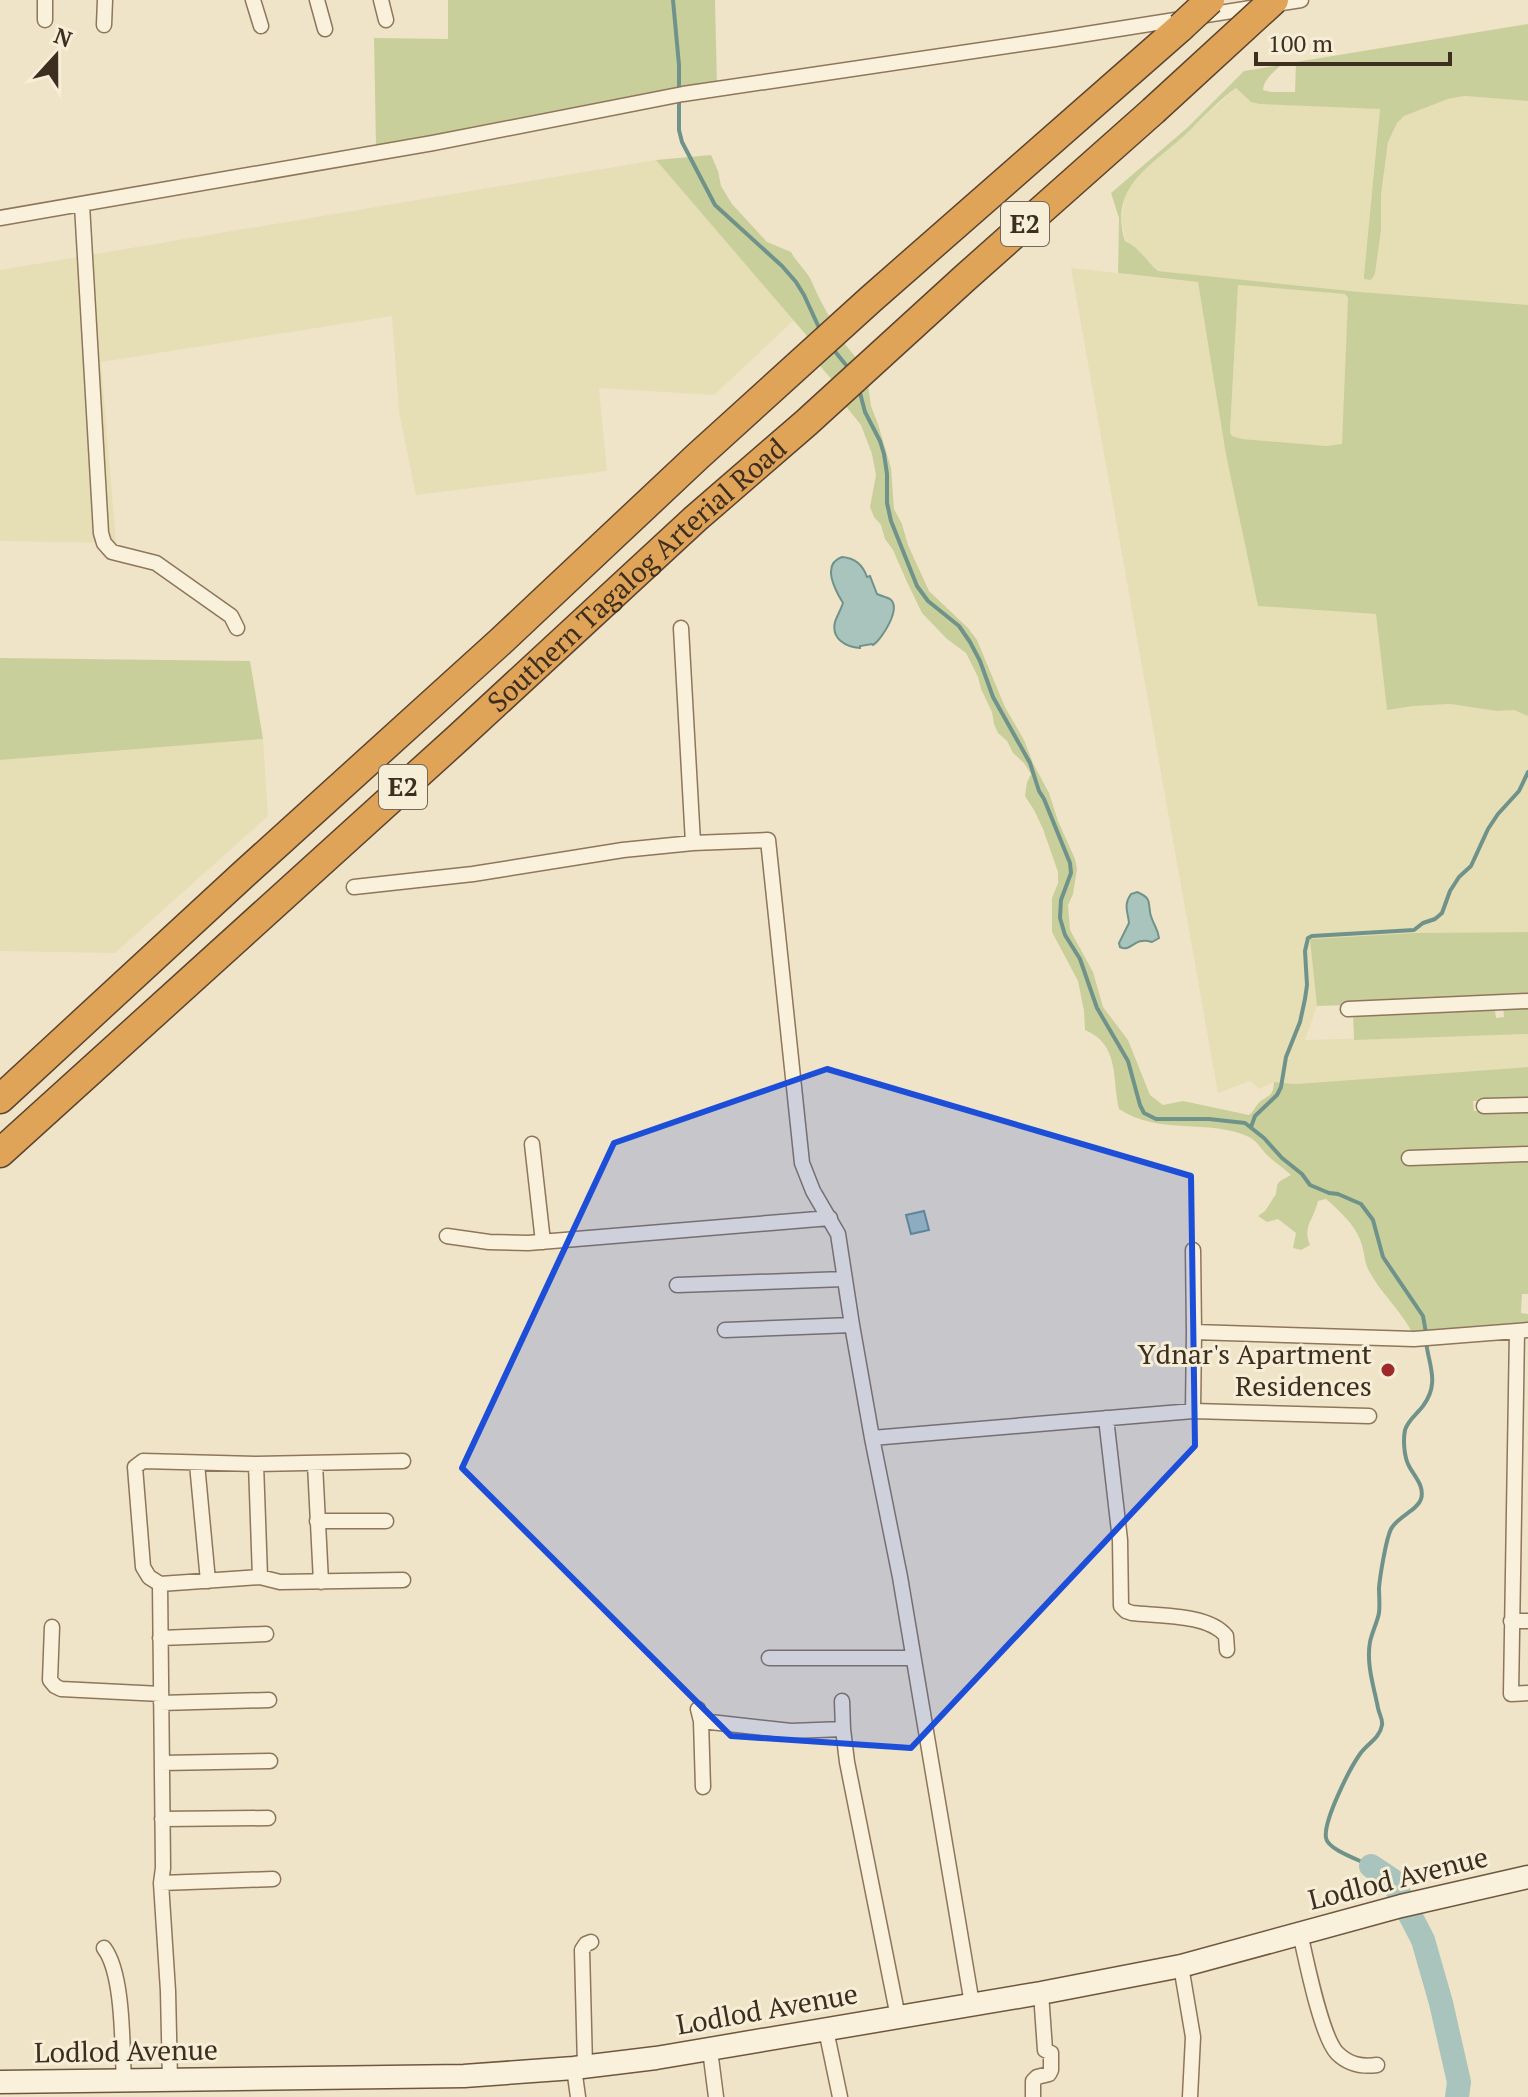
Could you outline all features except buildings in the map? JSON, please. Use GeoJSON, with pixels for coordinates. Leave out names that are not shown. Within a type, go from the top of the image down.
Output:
{"type":"FeatureCollection","features":[{"type":"Feature","properties":{"kind":"highway","name":"Southern Tagalog Arterial Road"},"geometry":{"type":"LineString","coordinates":[[0,1099],[500,642],[698,456],[1208,0]]}},
{"type":"Feature","properties":{"kind":"highway","name":"Southern Tagalog Arterial Road"},"geometry":{"type":"LineString","coordinates":[[0,1153],[695,519],[806,423],[1274,0]]}},
{"type":"Feature","properties":{"kind":"main road","name":"Lodlod Avenue"},"geometry":{"type":"LineString","coordinates":[[0,2082],[129,2087],[174,2080],[464,2076],[580,2067],[710,2050],[1181,1966],[1401,1906],[1528,1877]]}},
{"type":"Feature","properties":{"kind":"street"},"geometry":{"type":"LineString","coordinates":[[45,0],[45,20]]}},
{"type":"Feature","properties":{"kind":"street"},"geometry":{"type":"LineString","coordinates":[[104,25],[105,0]]}},
{"type":"Feature","properties":{"kind":"street"},"geometry":{"type":"LineString","coordinates":[[253,0],[261,26]]}},
{"type":"Feature","properties":{"kind":"street"},"geometry":{"type":"LineString","coordinates":[[317,0],[325,29]]}},
{"type":"Feature","properties":{"kind":"street"},"geometry":{"type":"LineString","coordinates":[[381,0],[386,20]]}},
{"type":"Feature","properties":{"kind":"street"},"geometry":{"type":"LineString","coordinates":[[0,218],[433,143],[676,96],[1301,0]]}},
{"type":"Feature","properties":{"kind":"street"},"geometry":{"type":"LineString","coordinates":[[82,205],[95,459],[104,543],[112,552],[156,563],[231,616],[237,628]]}},
{"type":"Feature","properties":{"kind":"street"},"geometry":{"type":"LineString","coordinates":[[681,628],[693,843]]}},
{"type":"Feature","properties":{"kind":"street"},"geometry":{"type":"LineString","coordinates":[[354,887],[473,874],[594,853],[693,843],[768,840],[802,1163],[813,1191],[838,1234],[972,2004]]}},
{"type":"Feature","properties":{"kind":"street"},"geometry":{"type":"LineString","coordinates":[[1348,1009],[1528,1001]]}},
{"type":"Feature","properties":{"kind":"street"},"geometry":{"type":"LineString","coordinates":[[1484,1106],[1528,1105]]}},
{"type":"Feature","properties":{"kind":"street"},"geometry":{"type":"LineString","coordinates":[[532,1144],[543,1242]]}},
{"type":"Feature","properties":{"kind":"street"},"geometry":{"type":"LineString","coordinates":[[1409,1158],[1528,1154]]}},
{"type":"Feature","properties":{"kind":"street"},"geometry":{"type":"LineString","coordinates":[[447,1236],[489,1242],[543,1242],[830,1218]]}},
{"type":"Feature","properties":{"kind":"street"},"geometry":{"type":"LineString","coordinates":[[1193,1250],[1193,1411]]}},
{"type":"Feature","properties":{"kind":"street"},"geometry":{"type":"LineString","coordinates":[[677,1285],[844,1279]]}},
{"type":"Feature","properties":{"kind":"street"},"geometry":{"type":"LineString","coordinates":[[725,1330],[852,1325]]}},
{"type":"Feature","properties":{"kind":"street"},"geometry":{"type":"LineString","coordinates":[[1194,1332],[1414,1339],[1522,1330],[1511,1694],[1528,1693]]}},
{"type":"Feature","properties":{"kind":"street"},"geometry":{"type":"LineString","coordinates":[[872,1438],[1193,1411],[1369,1416]]}},
{"type":"Feature","properties":{"kind":"street"},"geometry":{"type":"LineString","coordinates":[[1106,1418],[1120,1540],[1121,1606],[1132,1613],[1200,1620],[1215,1625],[1226,1636],[1227,1650]]}},
{"type":"Feature","properties":{"kind":"street"},"geometry":{"type":"LineString","coordinates":[[403,1461],[315,1464],[143,1461],[135,1467],[143,1567],[149,1577],[160,1584],[260,1577],[280,1582],[403,1580]]}},
{"type":"Feature","properties":{"kind":"street"},"geometry":{"type":"LineString","coordinates":[[197,1464],[208,1581]]}},
{"type":"Feature","properties":{"kind":"street"},"geometry":{"type":"LineString","coordinates":[[256,1464],[260,1577]]}},
{"type":"Feature","properties":{"kind":"street"},"geometry":{"type":"LineString","coordinates":[[315,1464],[321,1582]]}},
{"type":"Feature","properties":{"kind":"street"},"geometry":{"type":"LineString","coordinates":[[317,1521],[386,1521]]}},
{"type":"Feature","properties":{"kind":"street"},"geometry":{"type":"LineString","coordinates":[[160,1584],[163,1868],[174,2080]]}},
{"type":"Feature","properties":{"kind":"street"},"geometry":{"type":"LineString","coordinates":[[1511,1621],[1528,1621]]}},
{"type":"Feature","properties":{"kind":"street"},"geometry":{"type":"LineString","coordinates":[[52,1627],[50,1680],[61,1689],[161,1698],[269,1700]]}},
{"type":"Feature","properties":{"kind":"street"},"geometry":{"type":"LineString","coordinates":[[160,1638],[266,1634]]}},
{"type":"Feature","properties":{"kind":"street"},"geometry":{"type":"LineString","coordinates":[[769,1658],[913,1658]]}},
{"type":"Feature","properties":{"kind":"street"},"geometry":{"type":"LineString","coordinates":[[842,1701],[847,1762],[898,2017]]}},
{"type":"Feature","properties":{"kind":"street"},"geometry":{"type":"LineString","coordinates":[[703,1787],[699,1715],[791,1731],[843,1729]]}},
{"type":"Feature","properties":{"kind":"street"},"geometry":{"type":"LineString","coordinates":[[162,1763],[270,1761]]}},
{"type":"Feature","properties":{"kind":"street"},"geometry":{"type":"LineString","coordinates":[[162,1819],[268,1818]]}},
{"type":"Feature","properties":{"kind":"street"},"geometry":{"type":"LineString","coordinates":[[166,1883],[273,1879]]}},
{"type":"Feature","properties":{"kind":"street"},"geometry":{"type":"LineString","coordinates":[[1300,1933],[1326,2033],[1336,2052],[1360,2067],[1377,2065]]}},
{"type":"Feature","properties":{"kind":"street"},"geometry":{"type":"LineString","coordinates":[[578,2097],[582,1950],[591,1942]]}},
{"type":"Feature","properties":{"kind":"street"},"geometry":{"type":"LineString","coordinates":[[104,1948],[113,1964],[129,2087]]}},
{"type":"Feature","properties":{"kind":"street"},"geometry":{"type":"LineString","coordinates":[[1181,1966],[1193,2037],[1190,2097]]}},
{"type":"Feature","properties":{"kind":"street"},"geometry":{"type":"LineString","coordinates":[[1033,2097],[1033,2081],[1051,2070],[1051,2053],[1045,2050],[1041,1993]]}},
{"type":"Feature","properties":{"kind":"street"},"geometry":{"type":"LineString","coordinates":[[826,2030],[840,2097]]}},
{"type":"Feature","properties":{"kind":"street"},"geometry":{"type":"LineString","coordinates":[[710,2050],[716,2097]]}},
{"type":"Feature","properties":{"kind":"highlighted area"},"geometry":{"type":"Polygon","coordinates":[[[827,1069],[1191,1176],[1195,1446],[911,1748],[731,1736],[462,1468],[614,1143],[827,1069]]]}},
{"type":"Feature","properties":{"kind":"shaded area"},"geometry":{"type":"Polygon","coordinates":[[[1236,88],[1243,95],[1380,109],[1364,275],[1375,274],[1388,142],[1397,123],[1404,116],[1464,96],[1528,101],[1528,305],[1360,292],[1158,271],[1126,241],[1121,220],[1125,197],[1141,171],[1236,88]]]}},
{"type":"Feature","properties":{"kind":"shaded area"},"geometry":{"type":"Polygon","coordinates":[[[656,160],[794,320],[714,395],[599,388],[607,471],[416,495],[399,412],[392,316],[101,362],[116,543],[0,541],[0,270],[656,160]]]}},
{"type":"Feature","properties":{"kind":"shaded area"},"geometry":{"type":"Polygon","coordinates":[[[1071,268],[1198,282],[1226,455],[1258,606],[1376,614],[1387,709],[1450,704],[1497,711],[1514,710],[1528,716],[1528,932],[1413,933],[1310,939],[1318,1003],[1305,1040],[1528,1034],[1528,1067],[1296,1084],[1274,1082],[1259,1089],[1250,1081],[1218,1093],[1071,268]]]}},
{"type":"Feature","properties":{"kind":"shaded area"},"geometry":{"type":"Polygon","coordinates":[[[1238,285],[1345,294],[1348,299],[1343,445],[1232,436],[1238,285]]]}},
{"type":"Feature","properties":{"kind":"shaded area"},"geometry":{"type":"Polygon","coordinates":[[[263,739],[268,816],[115,953],[0,951],[0,760],[263,739]]]}},
{"type":"Feature","properties":{"kind":"green space"},"geometry":{"type":"Polygon","coordinates":[[[448,0],[715,0],[717,87],[376,147],[374,38],[448,39],[448,0]]]}},
{"type":"Feature","properties":{"kind":"green space"},"geometry":{"type":"Polygon","coordinates":[[[1528,24],[1528,101],[1464,96],[1404,116],[1397,123],[1388,142],[1381,195],[1381,230],[1375,274],[1371,280],[1364,279],[1364,275],[1380,109],[1260,104],[1251,102],[1236,88],[1136,179],[1122,206],[1121,222],[1125,241],[1158,271],[1360,292],[1528,305],[1528,716],[1514,710],[1497,711],[1450,704],[1387,710],[1376,614],[1258,606],[1226,455],[1198,282],[1118,273],[1119,218],[1111,193],[1187,128],[1244,71],[1281,65],[1267,79],[1263,90],[1295,92],[1296,62],[1528,24]],[[1238,285],[1232,436],[1327,446],[1342,444],[1348,298],[1345,294],[1238,285]]]}},
{"type":"Feature","properties":{"kind":"green space"},"geometry":{"type":"Polygon","coordinates":[[[711,155],[721,186],[732,204],[767,242],[791,252],[811,280],[829,316],[807,336],[656,160],[711,155]]]}},
{"type":"Feature","properties":{"kind":"green space"},"geometry":{"type":"Polygon","coordinates":[[[844,343],[857,359],[833,381],[820,366],[844,343]]]}},
{"type":"Feature","properties":{"kind":"green space"},"geometry":{"type":"Polygon","coordinates":[[[868,385],[871,406],[891,468],[894,509],[908,545],[929,591],[977,640],[1005,707],[1049,793],[1077,869],[1068,905],[1070,930],[1093,972],[1103,1007],[1128,1040],[1150,1095],[1163,1105],[1183,1101],[1249,1115],[1271,1094],[1274,1082],[1296,1084],[1528,1067],[1528,1101],[1473,1101],[1474,1111],[1528,1108],[1528,1149],[1406,1153],[1403,1154],[1402,1163],[1528,1158],[1528,1294],[1522,1294],[1521,1313],[1528,1314],[1528,1326],[1413,1334],[1372,1276],[1355,1230],[1326,1199],[1318,1201],[1307,1233],[1310,1245],[1301,1250],[1293,1248],[1296,1233],[1278,1219],[1267,1222],[1258,1216],[1276,1194],[1280,1181],[1291,1175],[1252,1139],[1218,1128],[1151,1122],[1119,1109],[1109,1054],[1096,1036],[1085,1030],[1078,981],[1052,932],[1052,898],[1058,883],[1058,872],[1043,829],[1025,796],[1031,774],[998,733],[966,653],[947,639],[922,613],[870,507],[876,475],[872,454],[861,425],[845,405],[868,385]]]}},
{"type":"Feature","properties":{"kind":"green space"},"geometry":{"type":"Polygon","coordinates":[[[0,658],[250,661],[263,739],[0,760],[0,658]]]}},
{"type":"Feature","properties":{"kind":"green space"},"geometry":{"type":"Polygon","coordinates":[[[1528,932],[1528,999],[1317,1006],[1310,939],[1413,933],[1528,932]]]}},
{"type":"Feature","properties":{"kind":"green space"},"geometry":{"type":"Polygon","coordinates":[[[1528,1004],[1528,1034],[1354,1040],[1353,1012],[1501,1009],[1495,1010],[1496,1018],[1504,1017],[1503,1005],[1528,1004]]]}},
{"type":"Feature","properties":{"kind":"water"},"geometry":{"type":"Polygon","coordinates":[[[842,557],[858,563],[867,577],[870,576],[877,594],[893,603],[889,623],[873,645],[860,648],[850,646],[835,633],[835,622],[843,603],[831,571],[832,565],[842,557]]]}},
{"type":"Feature","properties":{"kind":"water"},"geometry":{"type":"Polygon","coordinates":[[[1137,892],[1148,900],[1159,938],[1152,942],[1141,941],[1127,948],[1120,947],[1129,923],[1127,902],[1131,894],[1137,892]]]}},
{"type":"Feature","properties":{"kind":"water"},"geometry":{"type":"Polygon","coordinates":[[[924,1211],[929,1230],[911,1234],[906,1215],[924,1211]]]}},
{"type":"Feature","properties":{"kind":"waterway"},"geometry":{"type":"LineString","coordinates":[[673,0],[682,142],[715,205],[796,282],[821,332]]}},
{"type":"Feature","properties":{"kind":"waterway"},"geometry":{"type":"LineString","coordinates":[[833,349],[850,370]]}},
{"type":"Feature","properties":{"kind":"waterway"},"geometry":{"type":"LineString","coordinates":[[859,389],[865,412],[884,454],[891,521],[917,586],[928,601],[959,626],[970,642],[993,697],[1030,763],[1070,863],[1071,873],[1061,900],[1060,918],[1065,935],[1080,959],[1097,1008],[1128,1061],[1144,1113],[1156,1119],[1245,1123],[1302,1174],[1310,1185],[1361,1204],[1373,1220],[1383,1257],[1423,1316],[1426,1333]]}},
{"type":"Feature","properties":{"kind":"waterway"},"geometry":{"type":"LineString","coordinates":[[1251,1127],[1255,1116],[1281,1087],[1286,1057],[1300,1022],[1305,999],[1308,938],[1414,930],[1435,919],[1442,913],[1459,877],[1471,866],[1488,829],[1519,791],[1528,772]]}},
{"type":"Feature","properties":{"kind":"waterway"},"geometry":{"type":"LineString","coordinates":[[1371,1866],[1332,1847],[1326,1838],[1326,1830],[1350,1771],[1360,1754],[1379,1734],[1382,1725],[1369,1650],[1379,1613],[1380,1582],[1389,1534],[1394,1525],[1416,1507],[1422,1494],[1406,1458],[1404,1439],[1406,1426],[1423,1406],[1431,1390],[1432,1374],[1426,1342]]}},
{"type":"Feature","properties":{"kind":"waterway"},"geometry":{"type":"LineString","coordinates":[[1371,1866],[1392,1880],[1423,1940],[1459,2082],[1457,2097]]}},
{"type":"Feature","properties":{"kind":"place","name":"Ydnar's Apartment Residences"},"geometry":{"type":"Point","coordinates":[1388,1370]}}]}
